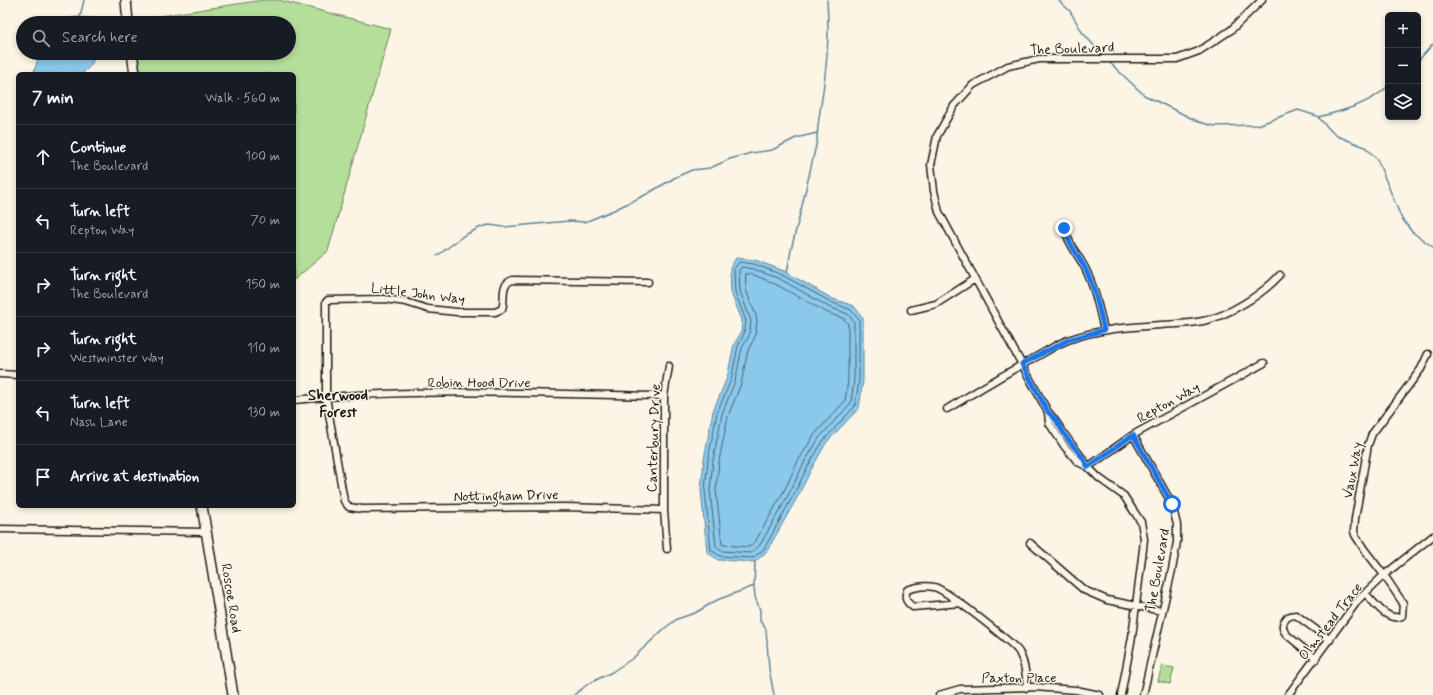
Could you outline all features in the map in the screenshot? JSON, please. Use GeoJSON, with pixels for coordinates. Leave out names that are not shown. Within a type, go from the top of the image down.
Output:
{"type":"FeatureCollection","features":[{"type":"Feature","properties":{"kind":"main road"},"geometry":{"type":"LineString","coordinates":[[126,0],[127,16]]}},
{"type":"Feature","properties":{"kind":"main road"},"geometry":{"type":"LineString","coordinates":[[133,60],[135,72]]}},
{"type":"Feature","properties":{"kind":"main road","name":"Roscoe Road"},"geometry":{"type":"LineString","coordinates":[[202,508],[233,695]]}},
{"type":"Feature","properties":{"kind":"street","name":"The Boulevard"},"geometry":{"type":"LineString","coordinates":[[1121,695],[1132,637],[1144,539],[1140,522],[1124,496],[1099,478],[1088,467],[1083,458],[1066,437],[1056,420],[1048,412],[940,212],[934,191],[931,165],[937,136],[954,106],[973,85],[1008,66],[1039,59],[1177,58],[1199,51],[1231,30],[1262,0]]}},
{"type":"Feature","properties":{"kind":"street"},"geometry":{"type":"LineString","coordinates":[[1064,228],[1068,241],[1085,268],[1096,293],[1104,330]]}},
{"type":"Feature","properties":{"kind":"street"},"geometry":{"type":"LineString","coordinates":[[947,409],[1022,364],[1068,340],[1104,330],[1125,327],[1184,324],[1204,321],[1239,307],[1271,285],[1280,275]]}},
{"type":"Feature","properties":{"kind":"street"},"geometry":{"type":"LineString","coordinates":[[911,310],[936,304],[975,279]]}},
{"type":"Feature","properties":{"kind":"street","name":"Little John Way"},"geometry":{"type":"LineString","coordinates":[[326,397],[326,302],[328,300],[384,299],[406,302],[434,310],[496,312],[502,309],[503,306],[504,286],[507,282],[513,280],[648,282]]}},
{"type":"Feature","properties":{"kind":"street","name":"Vaux Way"},"geometry":{"type":"LineString","coordinates":[[1365,593],[1386,614],[1395,618],[1402,616],[1403,602],[1364,549],[1354,531],[1368,445],[1372,434],[1421,369],[1428,354]]}},
{"type":"Feature","properties":{"kind":"street","name":"Repton Way"},"geometry":{"type":"LineString","coordinates":[[1088,467],[1133,435],[1264,363]]}},
{"type":"Feature","properties":{"kind":"street","name":"Canterbury Drive"},"geometry":{"type":"LineString","coordinates":[[667,549],[664,510],[664,396],[669,366]]}},
{"type":"Feature","properties":{"kind":"street"},"geometry":{"type":"LineString","coordinates":[[0,374],[16,374]]}},
{"type":"Feature","properties":{"kind":"street","name":"Robin Hood Drive"},"geometry":{"type":"LineString","coordinates":[[296,400],[370,394],[467,393],[664,396]]}},
{"type":"Feature","properties":{"kind":"street","name":"Nottingham Drive"},"geometry":{"type":"LineString","coordinates":[[326,397],[344,501],[349,507],[362,509],[566,507],[664,510]]}},
{"type":"Feature","properties":{"kind":"street","name":"The Boulevard"},"geometry":{"type":"LineString","coordinates":[[1133,435],[1172,504],[1177,525],[1177,542],[1143,695]]}},
{"type":"Feature","properties":{"kind":"street"},"geometry":{"type":"LineString","coordinates":[[0,530],[206,532]]}},
{"type":"Feature","properties":{"kind":"street","name":"Olmstead Trace"},"geometry":{"type":"LineString","coordinates":[[1288,695],[1359,599],[1384,575],[1433,536]]}},
{"type":"Feature","properties":{"kind":"street"},"geometry":{"type":"LineString","coordinates":[[1030,543],[1084,590],[1107,600],[1162,611]]}},
{"type":"Feature","properties":{"kind":"street"},"geometry":{"type":"LineString","coordinates":[[960,603],[913,607],[906,602],[905,596],[907,590],[918,586],[934,586],[960,603],[1018,650],[1024,662],[1027,688]]}},
{"type":"Feature","properties":{"kind":"street"},"geometry":{"type":"LineString","coordinates":[[1316,658],[1283,631],[1284,620],[1291,615],[1296,615],[1330,640]]}},
{"type":"Feature","properties":{"kind":"street","name":"Paxton Place"},"geometry":{"type":"LineString","coordinates":[[939,695],[960,689],[1027,688],[1076,690],[1100,695]]}},
{"type":"Feature","properties":{"kind":"green space"},"geometry":{"type":"Polygon","coordinates":[[[263,0],[279,0],[391,29],[328,251],[296,278],[296,72],[140,72],[139,60],[296,60],[296,16],[160,16],[263,0]]]}},
{"type":"Feature","properties":{"kind":"green space"},"geometry":{"type":"Polygon","coordinates":[[[1162,666],[1174,668],[1170,684],[1158,681],[1162,666]]]}},
{"type":"Feature","properties":{"kind":"water"},"geometry":{"type":"Polygon","coordinates":[[[38,60],[94,60],[84,72],[34,72],[38,60]]]}},
{"type":"Feature","properties":{"kind":"water"},"geometry":{"type":"Polygon","coordinates":[[[736,258],[755,260],[784,271],[833,299],[854,306],[863,318],[863,381],[859,408],[826,443],[767,551],[755,562],[718,560],[707,552],[701,490],[704,459],[713,411],[727,378],[734,344],[741,333],[742,320],[731,293],[730,268],[736,258]]]}},
{"type":"Feature","properties":{"kind":"waterway"},"geometry":{"type":"LineString","coordinates":[[80,16],[84,0]]}},
{"type":"Feature","properties":{"kind":"waterway"},"geometry":{"type":"LineString","coordinates":[[787,273],[817,141],[827,52],[827,0]]}},
{"type":"Feature","properties":{"kind":"waterway"},"geometry":{"type":"LineString","coordinates":[[1058,0],[1070,11],[1082,32],[1104,57]]}},
{"type":"Feature","properties":{"kind":"waterway"},"geometry":{"type":"LineString","coordinates":[[1421,58],[1433,44]]}},
{"type":"Feature","properties":{"kind":"waterway"},"geometry":{"type":"LineString","coordinates":[[1108,61],[1144,95],[1199,122],[1214,126],[1258,125],[1298,110],[1317,116],[1337,136],[1365,147],[1377,159],[1401,217],[1412,232],[1433,247]]}},
{"type":"Feature","properties":{"kind":"waterway"},"geometry":{"type":"LineString","coordinates":[[1318,117],[1356,106],[1373,98],[1385,89]]}},
{"type":"Feature","properties":{"kind":"waterway"},"geometry":{"type":"LineString","coordinates":[[437,256],[463,236],[481,227],[489,225],[504,227],[569,221],[585,222],[647,194],[676,177],[692,170],[710,168],[730,159],[751,153],[772,150],[796,138],[817,133]]}},
{"type":"Feature","properties":{"kind":"waterway"},"geometry":{"type":"LineString","coordinates":[[755,562],[755,597],[760,610],[760,621],[766,629],[769,669],[774,695]]}},
{"type":"Feature","properties":{"kind":"waterway"},"geometry":{"type":"LineString","coordinates":[[574,695],[588,684],[612,672],[633,658],[665,628],[677,619],[695,613],[717,600],[754,586]]}},
{"type":"Feature","properties":{"kind":"district","name":"Sherwood Forest"},"geometry":{"type":"Point","coordinates":[338,404]}},
{"type":"Feature","properties":{"kind":"route"},"geometry":{"type":"LineString","coordinates":[[1064,228],[1068,241],[1085,268],[1096,293],[1104,330],[1068,340],[1022,364],[1048,412],[1056,420],[1066,437],[1083,458],[1088,467],[1133,435],[1172,504]]}}]}
